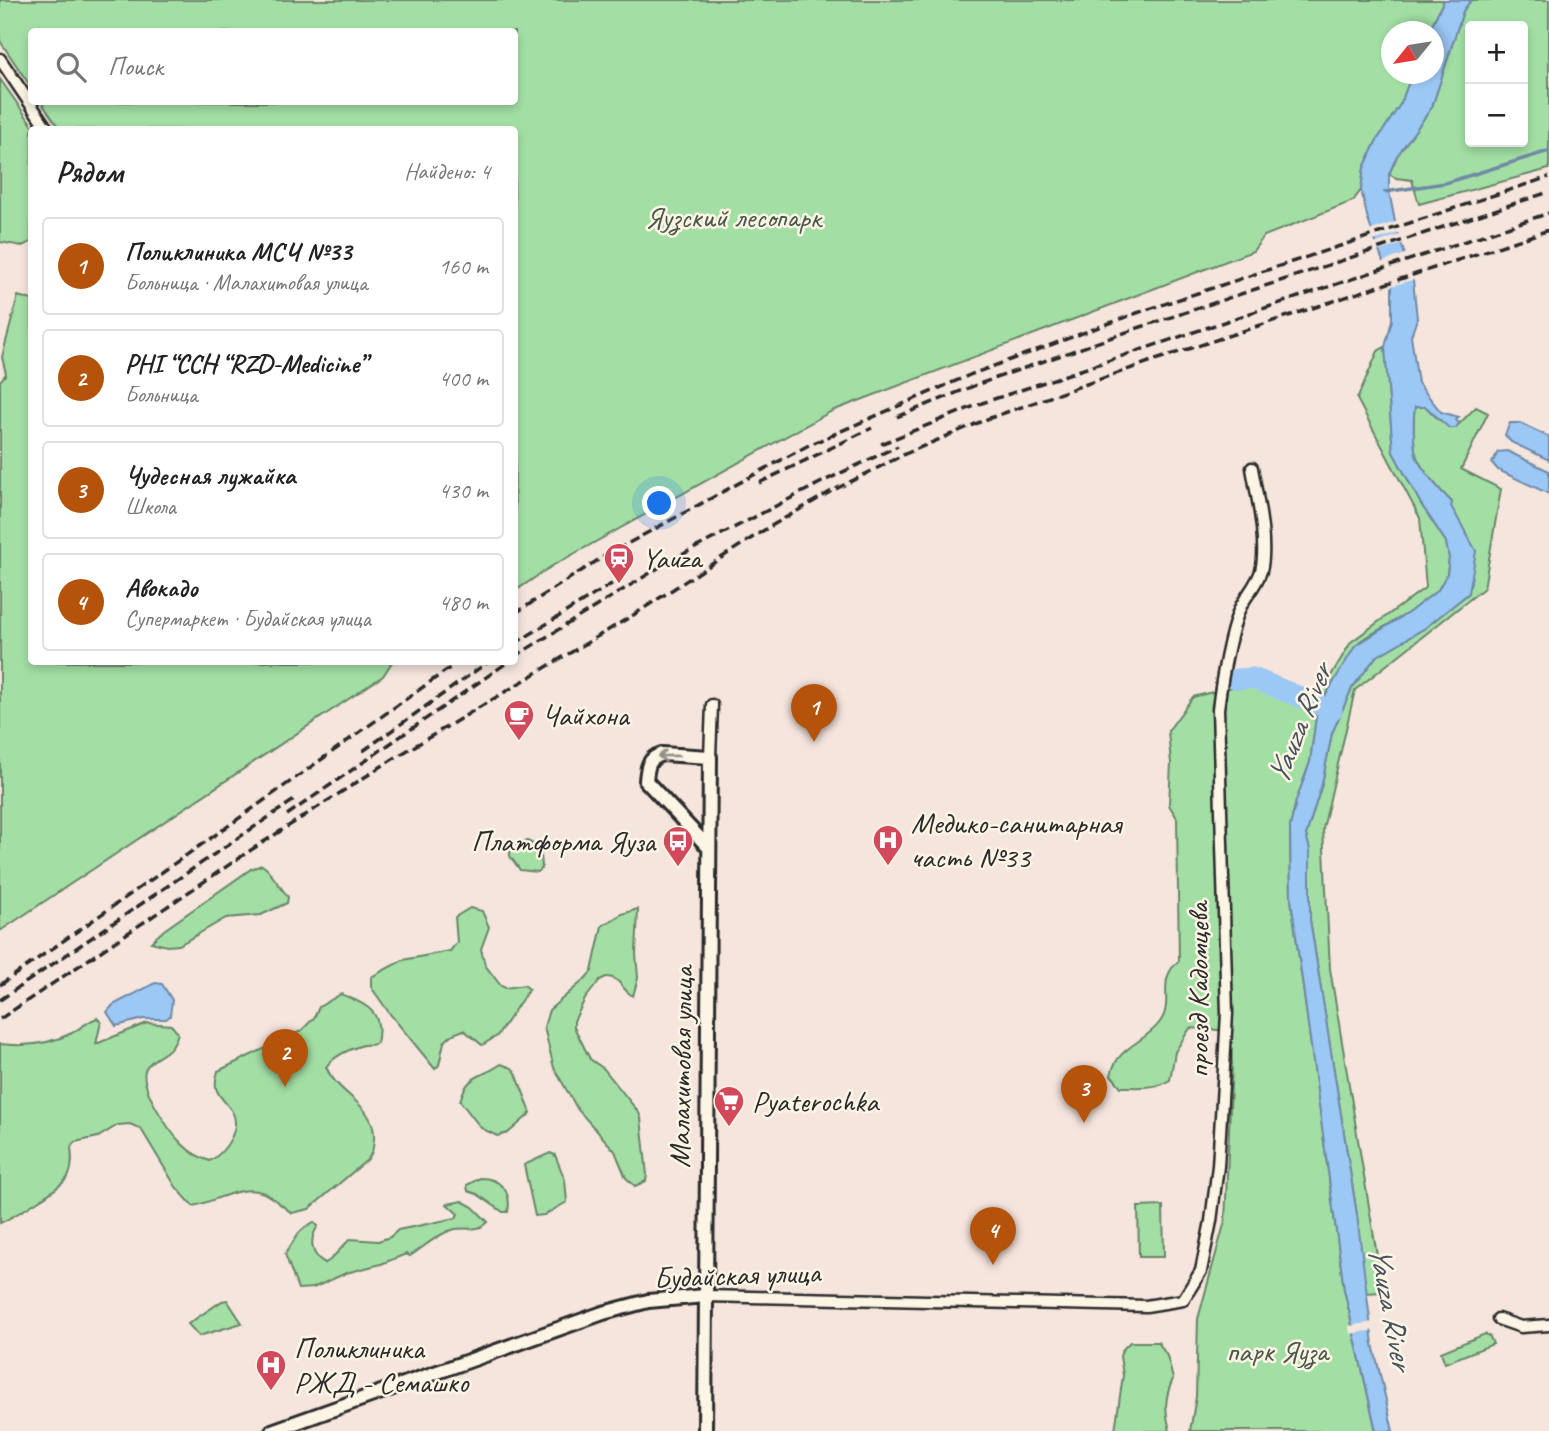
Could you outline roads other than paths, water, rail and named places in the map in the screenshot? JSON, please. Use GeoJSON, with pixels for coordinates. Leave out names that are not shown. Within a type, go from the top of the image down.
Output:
{"type":"FeatureCollection","features":[{"type":"Feature","properties":{"kind":"street"},"geometry":{"type":"LineString","coordinates":[[0,59],[28,100]]}},
{"type":"Feature","properties":{"kind":"street"},"geometry":{"type":"LineString","coordinates":[[31,105],[45,126]]}},
{"type":"Feature","properties":{"kind":"street","name":"проезд Кадомцева"},"geometry":{"type":"LineString","coordinates":[[1183,1300],[1200,1271],[1211,1221],[1218,1166],[1227,1013],[1218,709],[1222,674],[1238,611],[1253,590],[1261,569],[1262,528],[1252,468]]}},
{"type":"Feature","properties":{"kind":"street","name":"Малахитовая улица"},"geometry":{"type":"LineString","coordinates":[[705,1431],[712,705]]}},
{"type":"Feature","properties":{"kind":"street"},"geometry":{"type":"LineString","coordinates":[[709,848],[646,781],[647,766],[655,756],[662,754],[710,757]]}},
{"type":"Feature","properties":{"kind":"street","name":"Будайская улица"},"geometry":{"type":"LineString","coordinates":[[272,1431],[603,1314],[648,1301],[705,1296],[1146,1306],[1183,1300]]}},
{"type":"Feature","properties":{"kind":"street"},"geometry":{"type":"LineString","coordinates":[[1498,1319],[1521,1326],[1549,1325]]}},
{"type":"Feature","properties":{"kind":"water"},"geometry":{"type":"Polygon","coordinates":[[[1444,0],[1471,0],[1463,11],[1444,70],[1444,21],[1434,21],[1444,0]]]}},
{"type":"Feature","properties":{"kind":"water"},"geometry":{"type":"Polygon","coordinates":[[[1408,84],[1439,84],[1432,107],[1397,156],[1389,174],[1389,191],[1396,227],[1413,280],[1417,319],[1411,336],[1418,383],[1441,412],[1459,417],[1456,420],[1459,423],[1456,428],[1449,428],[1426,407],[1415,407],[1416,453],[1428,475],[1452,502],[1451,506],[1476,551],[1469,593],[1425,628],[1376,657],[1352,688],[1332,733],[1322,784],[1306,835],[1310,850],[1310,920],[1357,1215],[1373,1344],[1393,1431],[1376,1431],[1344,1289],[1291,899],[1290,827],[1310,762],[1317,710],[1355,646],[1408,613],[1438,590],[1447,574],[1449,558],[1446,542],[1421,504],[1393,452],[1385,347],[1392,320],[1392,287],[1368,220],[1361,190],[1364,168],[1376,142],[1401,103],[1408,84]]]}},
{"type":"Feature","properties":{"kind":"water"},"geometry":{"type":"Polygon","coordinates":[[[1510,423],[1520,423],[1549,437],[1549,460],[1511,442],[1505,435],[1510,423]]]}},
{"type":"Feature","properties":{"kind":"water"},"geometry":{"type":"Polygon","coordinates":[[[1507,451],[1549,471],[1549,494],[1498,470],[1492,463],[1498,452],[1507,451]]]}},
{"type":"Feature","properties":{"kind":"water"},"geometry":{"type":"Polygon","coordinates":[[[155,983],[162,984],[172,1000],[170,1016],[166,1019],[143,1019],[116,1026],[107,1012],[113,1005],[155,983]]]}},
{"type":"Feature","properties":{"kind":"waterway"},"geometry":{"type":"LineString","coordinates":[[1385,192],[1445,183],[1549,151]]}},
{"type":"Feature","properties":{"kind":"waterway","name":"Yauza River"},"geometry":{"type":"LineString","coordinates":[[1237,679],[1253,678],[1332,710]]}},
{"type":"Feature","properties":{"kind":"railway"},"geometry":{"type":"LineString","coordinates":[[518,611],[603,557],[807,446],[972,374],[1137,313],[1549,177]]}},
{"type":"Feature","properties":{"kind":"railway"},"geometry":{"type":"LineString","coordinates":[[897,417],[976,385],[1141,327],[1549,192]]}},
{"type":"Feature","properties":{"kind":"railway"},"geometry":{"type":"LineString","coordinates":[[881,444],[982,403],[1549,213]]}},
{"type":"Feature","properties":{"kind":"railway"},"geometry":{"type":"LineString","coordinates":[[0,1019],[251,850],[393,759],[635,614],[761,532],[830,492],[905,454],[987,419],[1152,361],[1549,230]]}},
{"type":"Feature","properties":{"kind":"railway"},"geometry":{"type":"LineString","coordinates":[[759,483],[872,428]]}},
{"type":"Feature","properties":{"kind":"railway"},"geometry":{"type":"LineString","coordinates":[[518,655],[668,562],[898,446]]}},
{"type":"Feature","properties":{"kind":"railway"},"geometry":{"type":"LineString","coordinates":[[518,642],[623,577]]}},
{"type":"Feature","properties":{"kind":"railway"},"geometry":{"type":"LineString","coordinates":[[0,985],[454,665]]}},
{"type":"Feature","properties":{"kind":"railway"},"geometry":{"type":"LineString","coordinates":[[363,751],[484,665]]}},
{"type":"Feature","properties":{"kind":"railway"},"geometry":{"type":"LineString","coordinates":[[287,815],[504,665]]}},
{"type":"Feature","properties":{"kind":"railway"},"geometry":{"type":"LineString","coordinates":[[0,1000],[294,800]]}},
{"type":"Feature","properties":{"kind":"place","name":"Yauza"},"geometry":{"type":"Point","coordinates":[619,585]}},
{"type":"Feature","properties":{"kind":"place","name":"Чайхона"},"geometry":{"type":"Point","coordinates":[519,742]}},
{"type":"Feature","properties":{"kind":"place","name":"Поликлиника МСЧ №33"},"geometry":{"type":"Point","coordinates":[814,742]}},
{"type":"Feature","properties":{"kind":"place","name":"Медико-санитарная часть №33"},"geometry":{"type":"Point","coordinates":[888,867]}},
{"type":"Feature","properties":{"kind":"place","name":"Платформа Яуза"},"geometry":{"type":"Point","coordinates":[678,868]}},
{"type":"Feature","properties":{"kind":"place","name":"PHI “CCH “RZD-Medicine”"},"geometry":{"type":"Point","coordinates":[285,1087]}},
{"type":"Feature","properties":{"kind":"place","name":"Чудесная лужайка"},"geometry":{"type":"Point","coordinates":[1084,1123]}},
{"type":"Feature","properties":{"kind":"place","name":"Pyaterochka"},"geometry":{"type":"Point","coordinates":[729,1128]}},
{"type":"Feature","properties":{"kind":"place","name":"Авокадо"},"geometry":{"type":"Point","coordinates":[993,1265]}},
{"type":"Feature","properties":{"kind":"place","name":"Поликлиника РЖД - Семашко"},"geometry":{"type":"Point","coordinates":[271,1392]}},
{"type":"Feature","properties":{"kind":"park label","name":"Яузский лесопарк"},"geometry":{"type":"Point","coordinates":[733,217]}},
{"type":"Feature","properties":{"kind":"park label","name":"парк Яуза"},"geometry":{"type":"Point","coordinates":[1277,1351]}}]}
